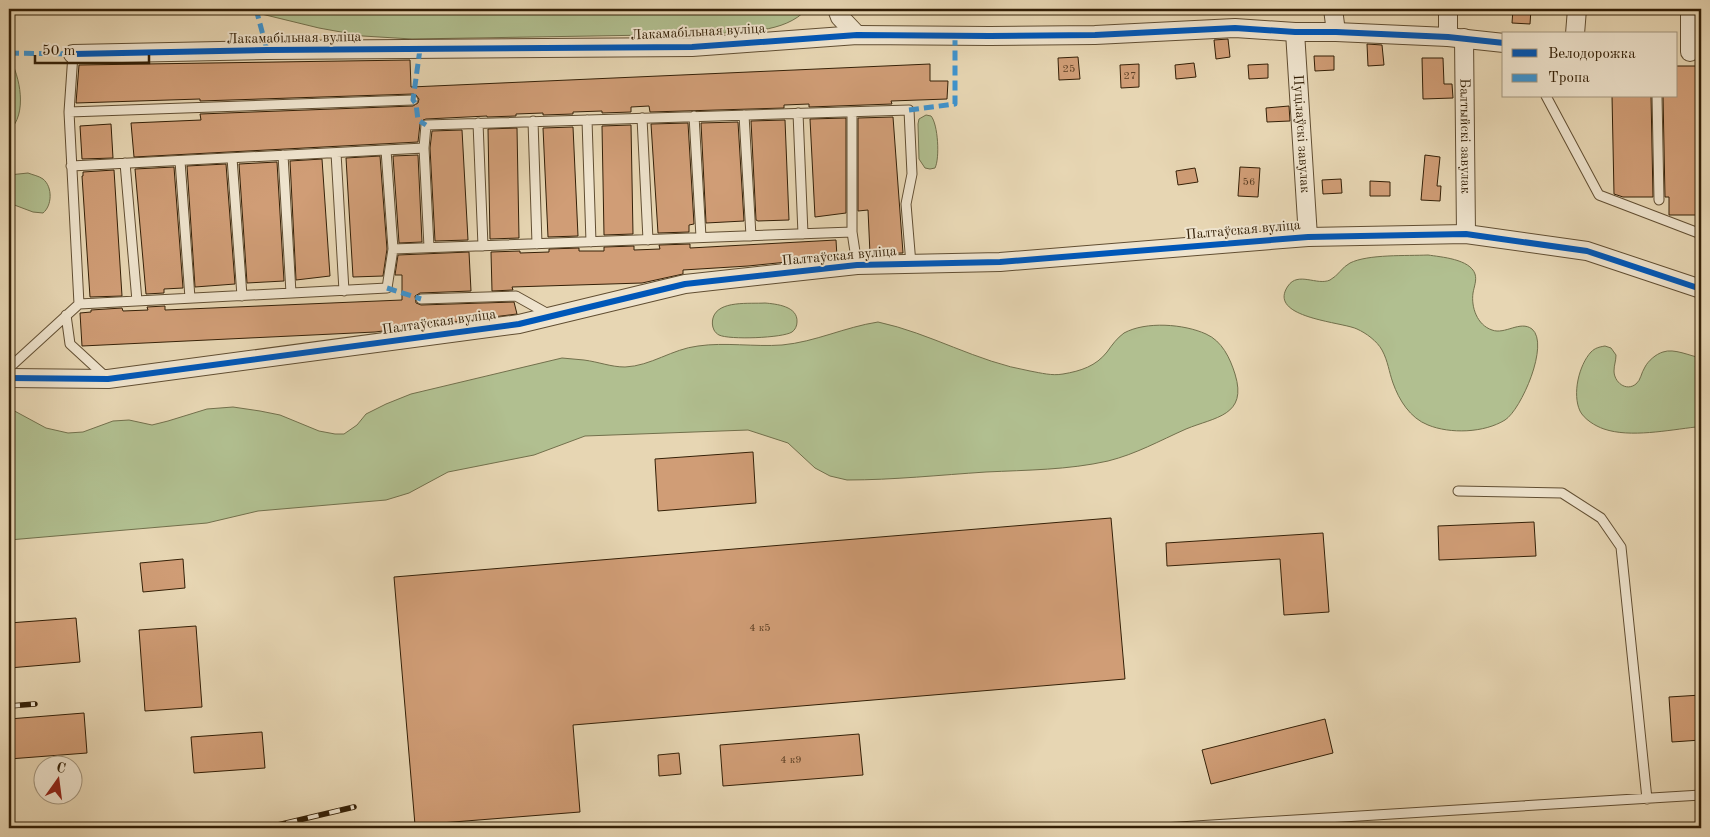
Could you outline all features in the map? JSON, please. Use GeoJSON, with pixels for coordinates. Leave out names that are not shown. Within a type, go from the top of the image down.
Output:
{"type":"FeatureCollection","features":[{"type":"Feature","properties":{"kind":"street"},"geometry":{"type":"LineString","coordinates":[[837,9],[840,18],[858,35]]}},
{"type":"Feature","properties":{"kind":"street"},"geometry":{"type":"LineString","coordinates":[[1333,9],[1336,32]]}},
{"type":"Feature","properties":{"kind":"street","name":"Балтыйскі завулак"},"geometry":{"type":"LineString","coordinates":[[1448,9],[1456,37],[1466,234]]}},
{"type":"Feature","properties":{"kind":"street"},"geometry":{"type":"LineString","coordinates":[[1575,32],[1577,9]]}},
{"type":"Feature","properties":{"kind":"street"},"geometry":{"type":"LineString","coordinates":[[1689,52],[1690,9]]}},
{"type":"Feature","properties":{"kind":"street","name":"Лакамабільная вуліца"},"geometry":{"type":"LineString","coordinates":[[73,54],[276,50],[692,47],[858,35],[1095,35],[1235,28],[1295,32],[1456,37],[1502,43]]}},
{"type":"Feature","properties":{"kind":"street","name":"Пуцілаўскі завулак"},"geometry":{"type":"LineString","coordinates":[[1295,32],[1308,237]]}},
{"type":"Feature","properties":{"kind":"street","name":"Палтаўская вуліца"},"geometry":{"type":"LineString","coordinates":[[9,378],[108,379],[519,324],[685,284],[857,264],[1000,262],[1308,237],[1466,234],[1588,251],[1701,289]]}},
{"type":"Feature","properties":{"kind":"lane"},"geometry":{"type":"LineString","coordinates":[[73,54],[69,112],[79,304]]}},
{"type":"Feature","properties":{"kind":"lane"},"geometry":{"type":"LineString","coordinates":[[1547,98],[1599,196],[1701,234]]}},
{"type":"Feature","properties":{"kind":"lane"},"geometry":{"type":"LineString","coordinates":[[1657,98],[1659,200]]}},
{"type":"Feature","properties":{"kind":"lane"},"geometry":{"type":"LineString","coordinates":[[69,112],[413,100]]}},
{"type":"Feature","properties":{"kind":"lane"},"geometry":{"type":"LineString","coordinates":[[429,247],[424,148],[426,124],[909,110],[912,174],[906,204],[911,264]]}},
{"type":"Feature","properties":{"kind":"lane"},"geometry":{"type":"LineString","coordinates":[[852,112],[852,232],[857,264]]}},
{"type":"Feature","properties":{"kind":"lane"},"geometry":{"type":"LineString","coordinates":[[798,114],[803,234]]}},
{"type":"Feature","properties":{"kind":"lane"},"geometry":{"type":"LineString","coordinates":[[744,115],[751,236]]}},
{"type":"Feature","properties":{"kind":"lane"},"geometry":{"type":"LineString","coordinates":[[694,116],[701,237]]}},
{"type":"Feature","properties":{"kind":"lane"},"geometry":{"type":"LineString","coordinates":[[642,118],[648,240]]}},
{"type":"Feature","properties":{"kind":"lane"},"geometry":{"type":"LineString","coordinates":[[587,120],[592,242]]}},
{"type":"Feature","properties":{"kind":"lane"},"geometry":{"type":"LineString","coordinates":[[533,122],[537,244]]}},
{"type":"Feature","properties":{"kind":"lane"},"geometry":{"type":"LineString","coordinates":[[478,123],[483,246]]}},
{"type":"Feature","properties":{"kind":"lane"},"geometry":{"type":"LineString","coordinates":[[71,166],[424,148]]}},
{"type":"Feature","properties":{"kind":"lane"},"geometry":{"type":"LineString","coordinates":[[9,368],[79,304],[387,288],[393,249],[386,150]]}},
{"type":"Feature","properties":{"kind":"lane"},"geometry":{"type":"LineString","coordinates":[[336,153],[344,291]]}},
{"type":"Feature","properties":{"kind":"lane"},"geometry":{"type":"LineString","coordinates":[[282,155],[291,293]]}},
{"type":"Feature","properties":{"kind":"lane"},"geometry":{"type":"LineString","coordinates":[[232,158],[242,296]]}},
{"type":"Feature","properties":{"kind":"lane"},"geometry":{"type":"LineString","coordinates":[[180,160],[190,298]]}},
{"type":"Feature","properties":{"kind":"lane"},"geometry":{"type":"LineString","coordinates":[[125,163],[137,301]]}},
{"type":"Feature","properties":{"kind":"lane"},"geometry":{"type":"LineString","coordinates":[[393,249],[852,232]]}},
{"type":"Feature","properties":{"kind":"lane"},"geometry":{"type":"LineString","coordinates":[[421,299],[516,296],[553,316]]}},
{"type":"Feature","properties":{"kind":"lane"},"geometry":{"type":"LineString","coordinates":[[66,315],[70,344],[108,379]]}},
{"type":"Feature","properties":{"kind":"lane"},"geometry":{"type":"LineString","coordinates":[[1458,491],[1562,493],[1601,518],[1621,547],[1647,799]]}},
{"type":"Feature","properties":{"kind":"lane"},"geometry":{"type":"LineString","coordinates":[[1163,828],[1701,795]]}},
{"type":"Feature","properties":{"kind":"green space"},"geometry":{"type":"Polygon","coordinates":[[[241,9],[807,9],[798,17],[775,27],[762,30],[711,34],[412,39],[363,36],[319,28],[241,9]]]}},
{"type":"Feature","properties":{"kind":"green space"},"geometry":{"type":"Polygon","coordinates":[[[9,57],[19,84],[20,105],[19,115],[9,131],[9,57]]]}},
{"type":"Feature","properties":{"kind":"green space"},"geometry":{"type":"Polygon","coordinates":[[[926,115],[931,116],[933,120],[938,141],[937,163],[935,168],[930,169],[925,168],[919,159],[918,124],[919,119],[926,115]]]}},
{"type":"Feature","properties":{"kind":"green space"},"geometry":{"type":"Polygon","coordinates":[[[28,173],[43,179],[50,191],[50,201],[43,213],[33,212],[9,203],[9,175],[28,173]]]}},
{"type":"Feature","properties":{"kind":"green space"},"geometry":{"type":"Polygon","coordinates":[[[1428,255],[1461,262],[1472,269],[1476,279],[1473,293],[1474,310],[1479,320],[1487,328],[1502,331],[1523,326],[1532,329],[1537,337],[1536,362],[1518,404],[1505,420],[1487,428],[1456,431],[1437,428],[1422,422],[1411,413],[1398,396],[1384,354],[1374,340],[1349,326],[1323,321],[1296,312],[1288,305],[1284,297],[1288,286],[1292,282],[1302,279],[1330,280],[1347,265],[1358,260],[1377,257],[1428,255]]]}},
{"type":"Feature","properties":{"kind":"green space"},"geometry":{"type":"Polygon","coordinates":[[[743,303],[765,303],[786,307],[794,312],[797,322],[793,331],[778,336],[744,338],[725,337],[715,332],[712,324],[713,318],[721,308],[743,303]]]}},
{"type":"Feature","properties":{"kind":"green space"},"geometry":{"type":"Polygon","coordinates":[[[878,322],[916,333],[1010,367],[1055,375],[1088,367],[1103,357],[1121,335],[1133,329],[1154,325],[1187,328],[1212,337],[1225,351],[1235,374],[1238,388],[1237,399],[1233,407],[1226,413],[1147,447],[1108,461],[1078,466],[847,480],[830,476],[815,468],[788,443],[748,430],[585,436],[534,455],[448,472],[409,493],[386,500],[258,511],[207,523],[9,540],[9,408],[46,428],[68,433],[83,432],[113,421],[129,420],[152,425],[207,409],[233,407],[280,415],[319,431],[344,434],[357,425],[366,414],[411,394],[562,358],[620,367],[635,366],[679,350],[698,346],[719,344],[782,345],[806,341],[878,322]]]}},
{"type":"Feature","properties":{"kind":"green space"},"geometry":{"type":"Polygon","coordinates":[[[1605,346],[1611,348],[1616,355],[1614,371],[1616,379],[1621,385],[1628,387],[1638,382],[1648,362],[1660,353],[1672,351],[1701,358],[1701,425],[1662,431],[1626,433],[1604,429],[1587,419],[1580,411],[1578,404],[1578,380],[1583,364],[1591,352],[1605,346]]]}},
{"type":"Feature","properties":{"kind":"building"},"geometry":{"type":"Polygon","coordinates":[[[1513,9],[1531,9],[1530,24],[1512,23],[1513,9]]]}},
{"type":"Feature","properties":{"kind":"building"},"geometry":{"type":"Polygon","coordinates":[[[1228,39],[1230,57],[1216,59],[1214,40],[1228,39]]]}},
{"type":"Feature","properties":{"kind":"building"},"geometry":{"type":"Polygon","coordinates":[[[1367,44],[1382,45],[1384,65],[1368,66],[1367,44]]]}},
{"type":"Feature","properties":{"kind":"building"},"geometry":{"type":"Polygon","coordinates":[[[1314,56],[1334,56],[1334,70],[1315,71],[1314,56]]]}},
{"type":"Feature","properties":{"kind":"building"},"geometry":{"type":"Polygon","coordinates":[[[1078,57],[1080,79],[1059,80],[1058,58],[1078,57]]]}},
{"type":"Feature","properties":{"kind":"building"},"geometry":{"type":"Polygon","coordinates":[[[1422,58],[1443,58],[1444,84],[1452,84],[1453,98],[1423,99],[1422,58]]]}},
{"type":"Feature","properties":{"kind":"building"},"geometry":{"type":"Polygon","coordinates":[[[410,60],[411,87],[930,64],[930,81],[948,81],[947,99],[891,101],[892,104],[809,107],[809,104],[784,105],[784,108],[650,112],[649,106],[631,107],[631,112],[602,113],[602,111],[543,115],[543,113],[516,114],[516,116],[426,119],[420,124],[418,142],[134,157],[131,123],[201,120],[200,114],[413,106],[418,103],[419,99],[413,94],[76,103],[79,65],[410,60]]]}},
{"type":"Feature","properties":{"kind":"building"},"geometry":{"type":"Polygon","coordinates":[[[1194,63],[1196,77],[1176,79],[1175,65],[1194,63]]]}},
{"type":"Feature","properties":{"kind":"building"},"geometry":{"type":"Polygon","coordinates":[[[1139,64],[1139,87],[1121,88],[1120,65],[1139,64]]]}},
{"type":"Feature","properties":{"kind":"building"},"geometry":{"type":"Polygon","coordinates":[[[1268,64],[1268,78],[1249,79],[1248,65],[1268,64]]]}},
{"type":"Feature","properties":{"kind":"building"},"geometry":{"type":"Polygon","coordinates":[[[1678,66],[1699,66],[1701,215],[1669,215],[1669,197],[1665,197],[1663,98],[1678,98],[1678,66]]]}},
{"type":"Feature","properties":{"kind":"building"},"geometry":{"type":"Polygon","coordinates":[[[1612,98],[1651,98],[1653,197],[1623,197],[1614,194],[1612,98]]]}},
{"type":"Feature","properties":{"kind":"building"},"geometry":{"type":"Polygon","coordinates":[[[1289,106],[1290,121],[1267,122],[1266,108],[1289,106]]]}},
{"type":"Feature","properties":{"kind":"building"},"geometry":{"type":"Polygon","coordinates":[[[893,117],[903,253],[870,254],[868,210],[858,211],[858,118],[893,117]]]}},
{"type":"Feature","properties":{"kind":"building"},"geometry":{"type":"Polygon","coordinates":[[[846,118],[846,213],[815,217],[810,119],[846,118]]]}},
{"type":"Feature","properties":{"kind":"building"},"geometry":{"type":"Polygon","coordinates":[[[785,120],[789,220],[758,221],[756,220],[751,121],[785,120]]]}},
{"type":"Feature","properties":{"kind":"building"},"geometry":{"type":"Polygon","coordinates":[[[738,122],[744,221],[706,223],[701,123],[738,122]]]}},
{"type":"Feature","properties":{"kind":"building"},"geometry":{"type":"Polygon","coordinates":[[[688,123],[694,224],[689,225],[689,232],[658,233],[651,124],[688,123]]]}},
{"type":"Feature","properties":{"kind":"building"},"geometry":{"type":"Polygon","coordinates":[[[111,124],[113,158],[82,159],[80,126],[111,124]]]}},
{"type":"Feature","properties":{"kind":"building"},"geometry":{"type":"Polygon","coordinates":[[[631,125],[633,234],[604,235],[602,126],[631,125]]]}},
{"type":"Feature","properties":{"kind":"building"},"geometry":{"type":"Polygon","coordinates":[[[573,127],[578,236],[548,237],[543,128],[573,127]]]}},
{"type":"Feature","properties":{"kind":"building"},"geometry":{"type":"Polygon","coordinates":[[[517,128],[519,238],[490,239],[488,129],[517,128]]]}},
{"type":"Feature","properties":{"kind":"building"},"geometry":{"type":"Polygon","coordinates":[[[462,130],[468,240],[435,241],[430,148],[432,131],[462,130]]]}},
{"type":"Feature","properties":{"kind":"building"},"geometry":{"type":"Polygon","coordinates":[[[418,155],[422,242],[399,243],[393,156],[418,155]]]}},
{"type":"Feature","properties":{"kind":"building"},"geometry":{"type":"Polygon","coordinates":[[[1425,155],[1440,157],[1437,186],[1441,186],[1440,201],[1421,200],[1425,155]]]}},
{"type":"Feature","properties":{"kind":"building"},"geometry":{"type":"Polygon","coordinates":[[[380,156],[387,249],[383,276],[353,277],[346,158],[380,156]]]}},
{"type":"Feature","properties":{"kind":"building"},"geometry":{"type":"Polygon","coordinates":[[[322,159],[330,276],[296,280],[290,161],[322,159]]]}},
{"type":"Feature","properties":{"kind":"building"},"geometry":{"type":"Polygon","coordinates":[[[277,162],[284,281],[247,283],[239,164],[277,162]]]}},
{"type":"Feature","properties":{"kind":"building"},"geometry":{"type":"Polygon","coordinates":[[[226,164],[235,284],[195,287],[187,166],[226,164]]]}},
{"type":"Feature","properties":{"kind":"building"},"geometry":{"type":"Polygon","coordinates":[[[174,167],[183,288],[164,289],[164,293],[146,294],[135,169],[174,167]]]}},
{"type":"Feature","properties":{"kind":"building"},"geometry":{"type":"Polygon","coordinates":[[[1240,167],[1260,168],[1258,197],[1238,196],[1240,167]]]}},
{"type":"Feature","properties":{"kind":"building"},"geometry":{"type":"Polygon","coordinates":[[[1195,168],[1198,182],[1178,185],[1176,171],[1195,168]]]}},
{"type":"Feature","properties":{"kind":"building"},"geometry":{"type":"Polygon","coordinates":[[[114,170],[122,296],[90,297],[82,176],[83,172],[114,170]]]}},
{"type":"Feature","properties":{"kind":"building"},"geometry":{"type":"Polygon","coordinates":[[[1341,179],[1342,193],[1323,194],[1322,180],[1341,179]]]}},
{"type":"Feature","properties":{"kind":"building"},"geometry":{"type":"Polygon","coordinates":[[[1370,181],[1390,182],[1390,196],[1370,196],[1370,181]]]}},
{"type":"Feature","properties":{"kind":"building"},"geometry":{"type":"Polygon","coordinates":[[[836,240],[837,257],[683,270],[683,274],[642,283],[512,287],[513,290],[492,291],[491,252],[549,252],[549,249],[579,248],[579,251],[604,251],[604,247],[634,246],[634,250],[660,249],[659,245],[690,244],[690,248],[836,240]]]}},
{"type":"Feature","properties":{"kind":"building"},"geometry":{"type":"Polygon","coordinates":[[[469,252],[471,291],[420,293],[415,296],[416,303],[421,305],[514,302],[517,314],[375,332],[82,346],[80,313],[91,312],[91,310],[122,308],[123,311],[148,310],[147,307],[165,306],[165,310],[402,300],[402,275],[395,275],[398,255],[469,252]]]}},
{"type":"Feature","properties":{"kind":"building"},"geometry":{"type":"Polygon","coordinates":[[[753,452],[756,503],[658,511],[655,459],[753,452]]]}},
{"type":"Feature","properties":{"kind":"building"},"geometry":{"type":"Polygon","coordinates":[[[1111,518],[1125,679],[573,725],[580,812],[415,825],[394,577],[1111,518]]]}},
{"type":"Feature","properties":{"kind":"building"},"geometry":{"type":"Polygon","coordinates":[[[1534,522],[1536,556],[1439,560],[1438,526],[1534,522]]]}},
{"type":"Feature","properties":{"kind":"building"},"geometry":{"type":"Polygon","coordinates":[[[1323,533],[1329,612],[1284,615],[1280,559],[1167,566],[1166,543],[1323,533]]]}},
{"type":"Feature","properties":{"kind":"building"},"geometry":{"type":"Polygon","coordinates":[[[183,559],[185,588],[143,592],[140,563],[183,559]]]}},
{"type":"Feature","properties":{"kind":"building"},"geometry":{"type":"Polygon","coordinates":[[[76,618],[80,662],[9,668],[9,623],[76,618]]]}},
{"type":"Feature","properties":{"kind":"building"},"geometry":{"type":"Polygon","coordinates":[[[196,626],[202,707],[145,711],[139,630],[196,626]]]}},
{"type":"Feature","properties":{"kind":"building"},"geometry":{"type":"Polygon","coordinates":[[[1701,695],[1701,740],[1672,742],[1669,697],[1701,695]]]}},
{"type":"Feature","properties":{"kind":"building"},"geometry":{"type":"Polygon","coordinates":[[[84,713],[87,753],[32,754],[32,757],[9,759],[9,719],[84,713]]]}},
{"type":"Feature","properties":{"kind":"building"},"geometry":{"type":"Polygon","coordinates":[[[1325,719],[1333,753],[1211,784],[1202,750],[1325,719]]]}},
{"type":"Feature","properties":{"kind":"building"},"geometry":{"type":"Polygon","coordinates":[[[262,732],[265,768],[194,773],[191,737],[262,732]]]}},
{"type":"Feature","properties":{"kind":"building"},"geometry":{"type":"Polygon","coordinates":[[[859,734],[863,775],[723,786],[720,745],[859,734]]]}},
{"type":"Feature","properties":{"kind":"building"},"geometry":{"type":"Polygon","coordinates":[[[679,753],[681,774],[659,776],[658,755],[679,753]]]}},
{"type":"Feature","properties":{"kind":"railway"},"geometry":{"type":"LineString","coordinates":[[9,706],[35,704]]}},
{"type":"Feature","properties":{"kind":"railway"},"geometry":{"type":"LineString","coordinates":[[265,828],[354,807]]}},
{"type":"Feature","properties":{"kind":"marked path"},"geometry":{"type":"LineString","coordinates":[[256,9],[267,50]]}},
{"type":"Feature","properties":{"kind":"marked path"},"geometry":{"type":"LineString","coordinates":[[909,110],[955,104],[955,36]]}},
{"type":"Feature","properties":{"kind":"marked path"},"geometry":{"type":"LineString","coordinates":[[420,49],[413,100],[416,104],[418,120],[426,125]]}},
{"type":"Feature","properties":{"kind":"marked path"},"geometry":{"type":"LineString","coordinates":[[9,53],[73,54]]}},
{"type":"Feature","properties":{"kind":"marked path"},"geometry":{"type":"LineString","coordinates":[[387,288],[421,299]]}},
{"type":"Feature","properties":{"kind":"cycle path"},"geometry":{"type":"LineString","coordinates":[[73,54],[267,50],[692,47],[857,35],[1095,35],[1235,28],[1448,37],[1502,43]]}},
{"type":"Feature","properties":{"kind":"cycle path"},"geometry":{"type":"LineString","coordinates":[[9,378],[108,379],[519,324],[685,284],[857,265],[1000,262],[1308,237],[1466,234],[1587,251],[1701,289]]}}]}
